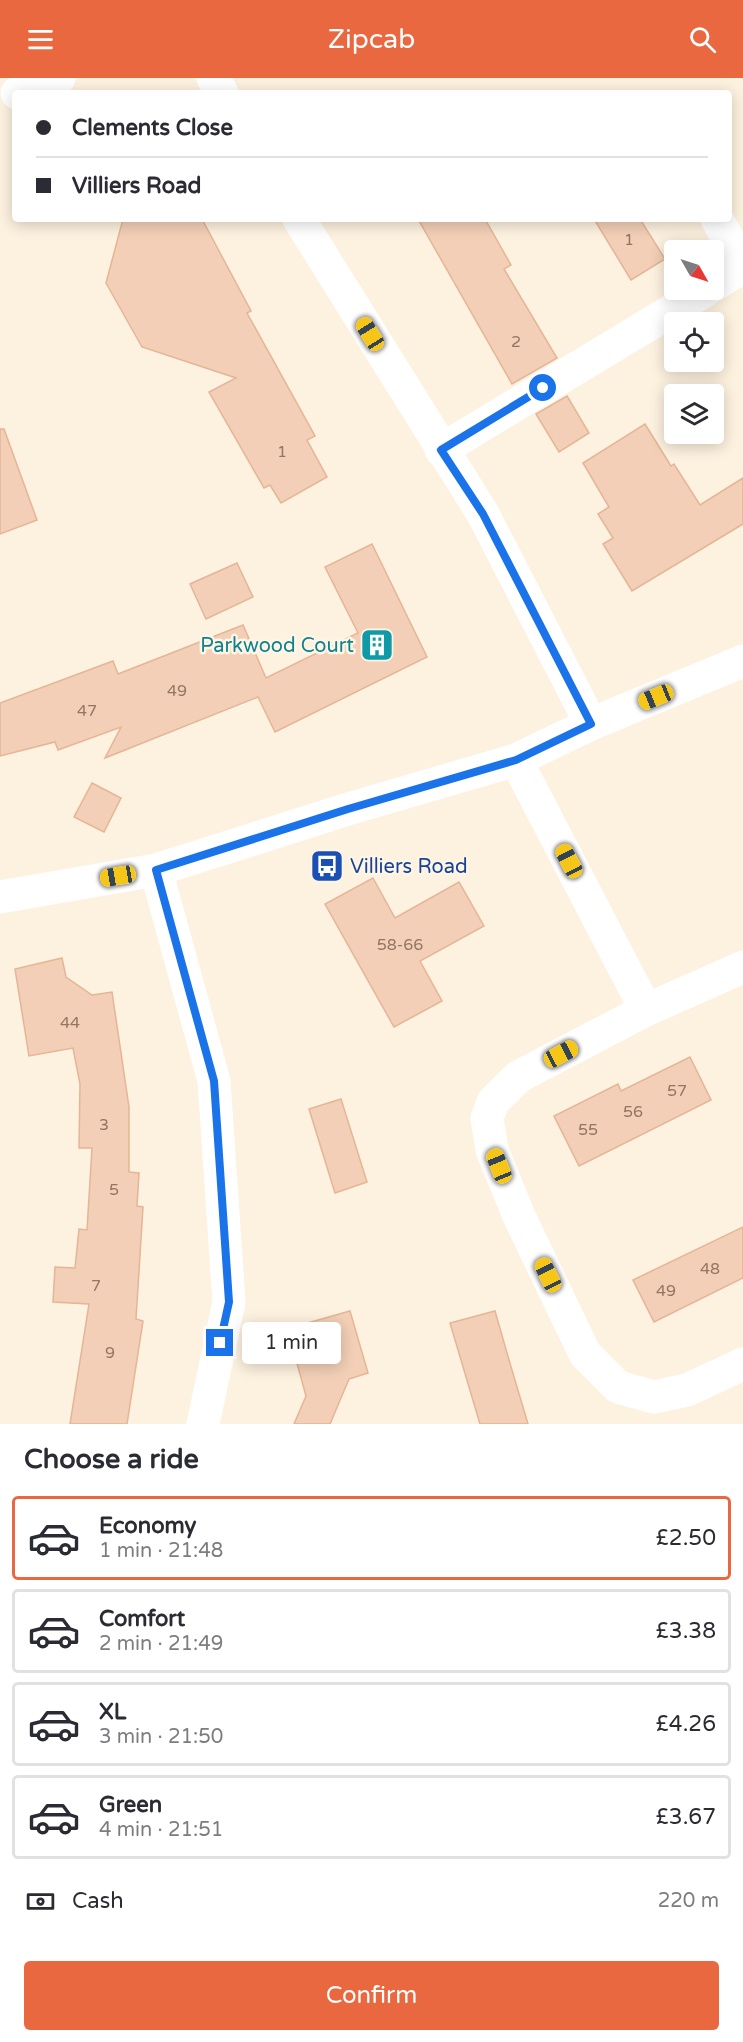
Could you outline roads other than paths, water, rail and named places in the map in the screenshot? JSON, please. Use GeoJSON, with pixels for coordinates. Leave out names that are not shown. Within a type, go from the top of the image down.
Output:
{"type":"FeatureCollection","features":[{"type":"Feature","properties":{"kind":"street"},"geometry":{"type":"LineString","coordinates":[[25,90],[59,78]]}},
{"type":"Feature","properties":{"kind":"street"},"geometry":{"type":"LineString","coordinates":[[301,222],[483,514],[591,724]]}},
{"type":"Feature","properties":{"kind":"street"},"geometry":{"type":"LineString","coordinates":[[719,222],[743,267],[724,279]]}},
{"type":"Feature","properties":{"kind":"street"},"geometry":{"type":"LineString","coordinates":[[441,450],[689,300]]}},
{"type":"Feature","properties":{"kind":"street"},"geometry":{"type":"LineString","coordinates":[[0,897],[156,870],[348,809],[516,760],[591,724],[743,661]]}},
{"type":"Feature","properties":{"kind":"street"},"geometry":{"type":"LineString","coordinates":[[516,760],[646,1010]]}},
{"type":"Feature","properties":{"kind":"street"},"geometry":{"type":"LineString","coordinates":[[156,870],[214,1081],[229,1302],[203,1424]]}},
{"type":"Feature","properties":{"kind":"street"},"geometry":{"type":"LineString","coordinates":[[743,967],[646,1010],[518,1077],[493,1102],[487,1118],[492,1150],[519,1216],[585,1354],[618,1387],[654,1397],[687,1390],[743,1364]]}},
{"type":"Feature","properties":{"kind":"place","name":"Parkwood Court"},"geometry":{"type":"Point","coordinates":[377,645]}},
{"type":"Feature","properties":{"kind":"place","name":"Villiers Road"},"geometry":{"type":"Point","coordinates":[327,866]}}]}
